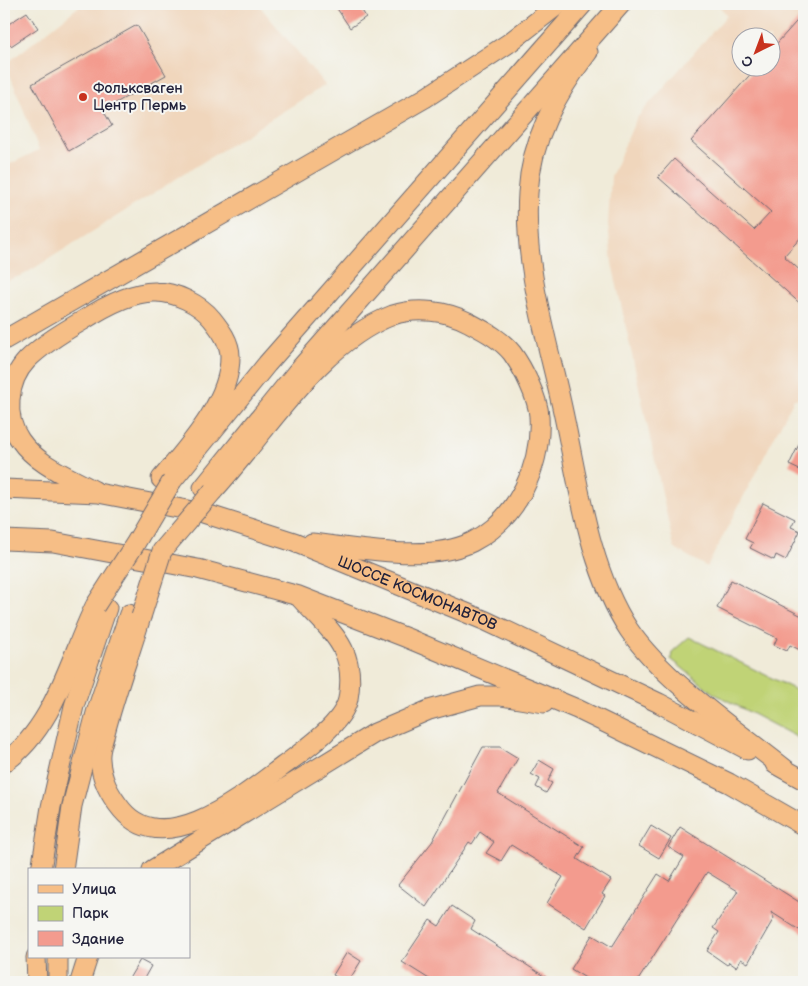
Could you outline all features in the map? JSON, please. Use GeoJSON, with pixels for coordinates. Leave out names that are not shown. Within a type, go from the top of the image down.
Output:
{"type":"FeatureCollection","features":[{"type":"Feature","properties":{"kind":"main road"},"geometry":{"type":"LineString","coordinates":[[4,340],[425,98],[509,44],[559,4]]}},
{"type":"Feature","properties":{"kind":"main road"},"geometry":{"type":"LineString","coordinates":[[167,480],[583,4]]}},
{"type":"Feature","properties":{"kind":"main road"},"geometry":{"type":"LineString","coordinates":[[62,868],[72,806],[96,713],[162,551],[296,373],[622,4]]}},
{"type":"Feature","properties":{"kind":"main road"},"geometry":{"type":"LineString","coordinates":[[622,4],[557,97],[541,131],[528,193],[530,255],[540,306],[592,541],[615,607],[630,631],[662,667],[785,769]]}},
{"type":"Feature","properties":{"kind":"main road"},"geometry":{"type":"LineString","coordinates":[[4,763],[20,751],[47,715],[167,480],[213,410],[226,384],[230,355],[222,331],[205,311],[178,296],[155,292],[106,306],[52,339],[26,361],[14,382],[9,404],[12,426],[21,441],[38,459],[98,493]]}},
{"type":"Feature","properties":{"kind":"main road"},"geometry":{"type":"LineString","coordinates":[[208,490],[324,361],[355,336],[394,315],[424,311],[452,314],[486,331],[511,352],[528,381],[539,414],[538,445],[532,474],[521,494],[496,525],[472,542],[442,550],[407,552],[294,542]]}},
{"type":"Feature","properties":{"kind":"main road","name":"ШОССЕ КОСМОНАВТОВ"},"geometry":{"type":"LineString","coordinates":[[4,489],[98,493],[203,513],[294,542],[486,621],[659,703],[804,780]]}},
{"type":"Feature","properties":{"kind":"main road"},"geometry":{"type":"LineString","coordinates":[[4,540],[53,542],[198,569],[299,596],[577,708],[721,779],[804,826]]}},
{"type":"Feature","properties":{"kind":"main road"},"geometry":{"type":"LineString","coordinates":[[135,616],[100,757],[103,781],[112,798],[128,818],[149,829],[174,829],[202,820],[262,782],[317,740],[337,718],[348,702],[350,669],[346,650],[299,596]]}},
{"type":"Feature","properties":{"kind":"main road"},"geometry":{"type":"LineString","coordinates":[[41,868],[51,807],[74,706],[101,607]]}},
{"type":"Feature","properties":{"kind":"main road"},"geometry":{"type":"LineString","coordinates":[[155,868],[375,733],[429,710],[480,696],[501,696],[577,708]]}},
{"type":"Feature","properties":{"kind":"main road"},"geometry":{"type":"LineString","coordinates":[[36,958],[37,982]]}},
{"type":"Feature","properties":{"kind":"main road"},"geometry":{"type":"LineString","coordinates":[[58,958],[58,982]]}},
{"type":"Feature","properties":{"kind":"main road"},"geometry":{"type":"LineString","coordinates":[[80,982],[88,958]]}},
{"type":"Feature","properties":{"kind":"shaded area"},"geometry":{"type":"Polygon","coordinates":[[[82,4],[258,4],[325,85],[25,274],[4,282],[4,167],[39,150],[6,64],[82,4]]]}},
{"type":"Feature","properties":{"kind":"shaded area"},"geometry":{"type":"Polygon","coordinates":[[[717,4],[804,4],[804,399],[794,399],[707,567],[674,548],[612,263],[608,224],[611,177],[636,119],[727,15],[717,4]]]}},
{"type":"Feature","properties":{"kind":"green space"},"geometry":{"type":"Polygon","coordinates":[[[689,637],[804,694],[804,741],[713,693],[671,659],[672,652],[689,637]]]}},
{"type":"Feature","properties":{"kind":"building"},"geometry":{"type":"Polygon","coordinates":[[[334,4],[358,4],[366,17],[350,28],[334,4]]]}},
{"type":"Feature","properties":{"kind":"building"},"geometry":{"type":"Polygon","coordinates":[[[27,12],[38,28],[11,46],[4,34],[4,27],[27,12]]]}},
{"type":"Feature","properties":{"kind":"building"},"geometry":{"type":"Polygon","coordinates":[[[804,13],[804,234],[784,256],[804,274],[804,307],[658,177],[674,159],[754,230],[771,212],[691,141],[747,78],[780,78],[780,40],[804,13]]]}},
{"type":"Feature","properties":{"kind":"building","name":"Фольксваген Центр Пермь"},"geometry":{"type":"Polygon","coordinates":[[[137,25],[166,75],[103,110],[112,126],[69,151],[32,84],[137,25]]]}},
{"type":"Feature","properties":{"kind":"building"},"geometry":{"type":"Polygon","coordinates":[[[804,434],[804,472],[789,465],[804,434]]]}},
{"type":"Feature","properties":{"kind":"building"},"geometry":{"type":"Polygon","coordinates":[[[763,503],[795,519],[791,527],[800,531],[786,560],[776,555],[774,560],[750,548],[753,543],[745,539],[763,503]]]}},
{"type":"Feature","properties":{"kind":"building"},"geometry":{"type":"Polygon","coordinates":[[[731,580],[804,617],[804,652],[790,645],[787,651],[774,645],[777,638],[717,608],[731,580]]]}},
{"type":"Feature","properties":{"kind":"building"},"geometry":{"type":"Polygon","coordinates":[[[483,747],[500,747],[518,758],[498,793],[584,847],[577,859],[611,880],[602,894],[605,896],[586,928],[547,903],[563,877],[511,845],[501,861],[486,853],[494,842],[480,832],[472,844],[469,842],[426,907],[398,885],[432,842],[483,747]]]}},
{"type":"Feature","properties":{"kind":"building"},"geometry":{"type":"Polygon","coordinates":[[[539,760],[554,769],[548,781],[552,783],[546,793],[536,787],[540,779],[531,774],[539,760]]]}},
{"type":"Feature","properties":{"kind":"building"},"geometry":{"type":"Polygon","coordinates":[[[651,826],[671,838],[659,858],[639,846],[651,826]]]}},
{"type":"Feature","properties":{"kind":"building"},"geometry":{"type":"Polygon","coordinates":[[[680,827],[804,905],[804,933],[771,912],[774,918],[748,963],[741,959],[736,967],[729,962],[727,965],[707,951],[719,932],[713,928],[738,891],[707,872],[637,982],[592,982],[571,969],[592,935],[612,947],[658,874],[669,881],[684,857],[668,847],[680,827]]]}},
{"type":"Feature","properties":{"kind":"building"},"geometry":{"type":"Polygon","coordinates":[[[452,906],[475,921],[471,929],[553,982],[434,982],[402,962],[430,920],[439,926],[452,906]]]}},
{"type":"Feature","properties":{"kind":"building"},"geometry":{"type":"Polygon","coordinates":[[[347,952],[361,961],[348,982],[345,982],[333,975],[347,952]]]}},
{"type":"Feature","properties":{"kind":"building"},"geometry":{"type":"Polygon","coordinates":[[[140,960],[151,966],[142,982],[127,982],[140,960]]]}},
{"type":"Feature","properties":{"kind":"place","name":"Фольксваген Центр Пермь"},"geometry":{"type":"Point","coordinates":[83,97]}}]}
